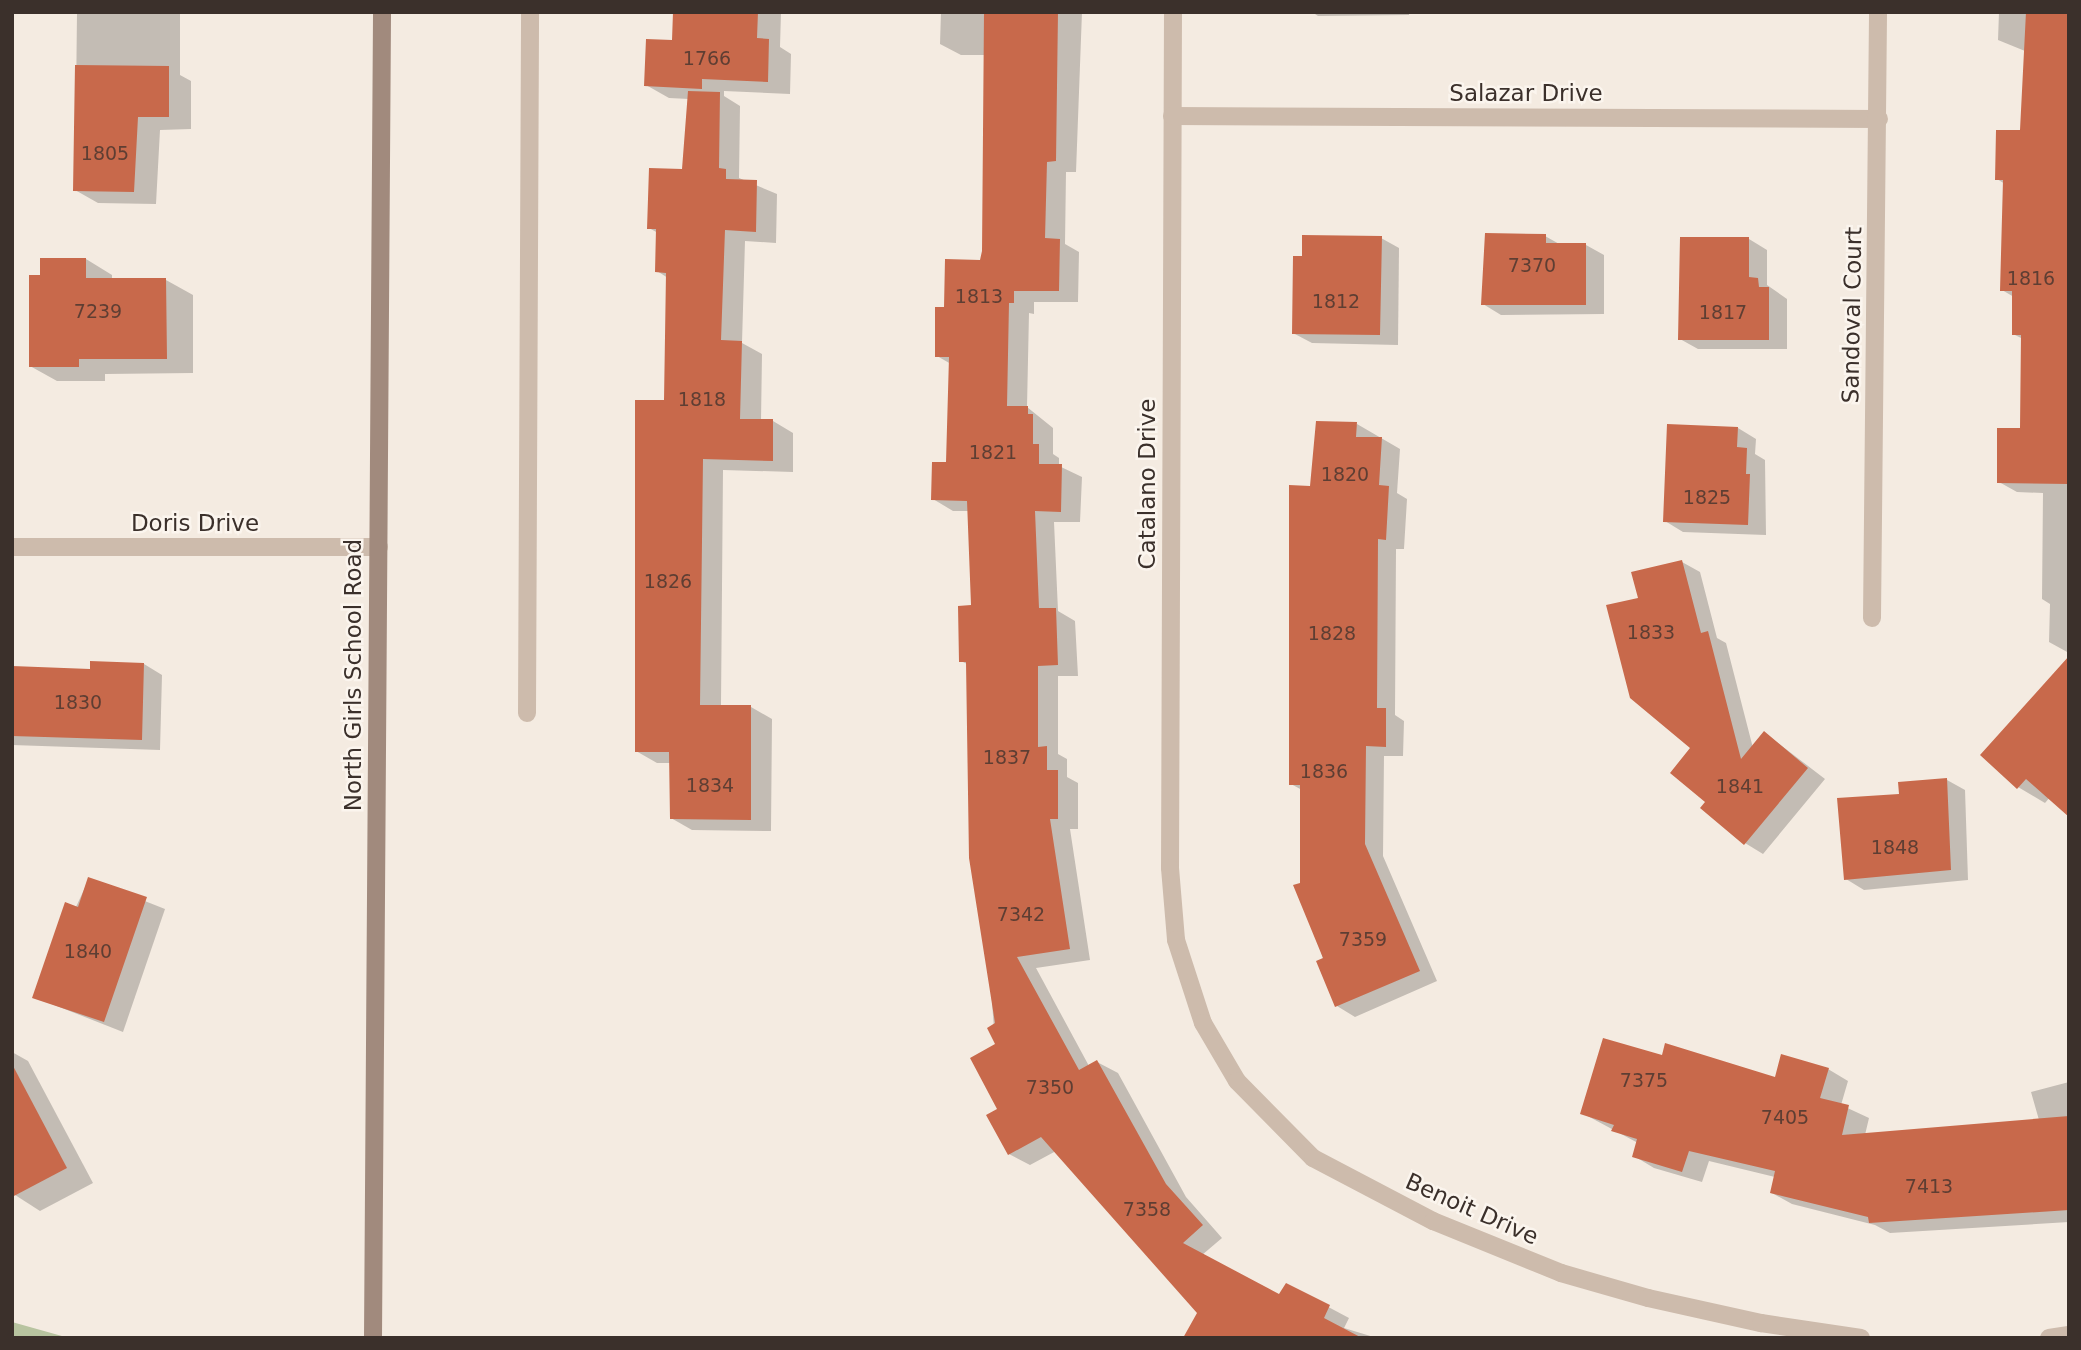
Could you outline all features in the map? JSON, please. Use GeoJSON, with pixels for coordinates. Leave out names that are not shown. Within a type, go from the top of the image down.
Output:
{"type":"FeatureCollection","features":[{"type":"Feature","properties":{"kind":"main road","name":"North Girls School Road"},"geometry":{"type":"LineString","coordinates":[[373,1338],[382,12]]}},
{"type":"Feature","properties":{"kind":"street"},"geometry":{"type":"LineString","coordinates":[[527,713],[530,12]]}},
{"type":"Feature","properties":{"kind":"street","name":"Catalano Drive"},"geometry":{"type":"LineString","coordinates":[[1173,12],[1170,868],[1180,955]]}},
{"type":"Feature","properties":{"kind":"street","name":"Sandoval Court"},"geometry":{"type":"LineString","coordinates":[[1872,618],[1878,12]]}},
{"type":"Feature","properties":{"kind":"street","name":"Salazar Drive"},"geometry":{"type":"LineString","coordinates":[[1172,116],[1879,119]]}},
{"type":"Feature","properties":{"kind":"street","name":"Doris Drive"},"geometry":{"type":"LineString","coordinates":[[12,547],[379,547]]}},
{"type":"Feature","properties":{"kind":"street","name":"Benoit Drive"},"geometry":{"type":"LineString","coordinates":[[1180,955],[1203,1023],[1237,1081],[1296,1143],[1332,1169],[1433,1221],[1560,1273],[1716,1314],[1861,1338]]}},
{"type":"Feature","properties":{"kind":"street"},"geometry":{"type":"LineString","coordinates":[[2049,1338],[2069,1335]]}},
{"type":"Feature","properties":{"kind":"green space"},"geometry":{"type":"Polygon","coordinates":[[[12,1322],[69,1338],[12,1338],[12,1322]]]}},
{"type":"Feature","properties":{"kind":"building"},"geometry":{"type":"Polygon","coordinates":[[[673,12],[758,12],[757,38],[769,39],[768,82],[702,79],[702,89],[644,86],[646,39],[672,40],[673,12]]]}},
{"type":"Feature","properties":{"kind":"building"},"geometry":{"type":"Polygon","coordinates":[[[984,12],[1058,12],[1056,161],[1047,162],[1045,238],[1060,239],[1059,291],[1014,291],[1014,303],[1009,303],[1007,406],[1028,406],[1028,414],[1033,414],[1033,444],[1039,444],[1039,464],[1062,464],[1061,512],[1035,511],[1039,608],[1056,608],[1058,665],[1038,666],[1038,747],[1047,746],[1047,770],[1058,770],[1058,819],[1050,819],[1070,949],[1017,957],[1079,1070],[1097,1060],[1166,1184],[1203,1225],[1183,1243],[1279,1294],[1286,1283],[1330,1305],[1324,1318],[1362,1338],[1183,1338],[1197,1313],[1041,1137],[1008,1155],[986,1115],[997,1109],[970,1058],[995,1044],[987,1028],[995,1023],[969,858],[966,662],[959,662],[958,606],[971,605],[967,501],[931,500],[932,462],[946,462],[949,357],[935,357],[935,307],[944,307],[945,259],[980,260],[982,251],[984,12]]]}},
{"type":"Feature","properties":{"kind":"building"},"geometry":{"type":"Polygon","coordinates":[[[2026,12],[2069,12],[2069,484],[1997,483],[1997,428],[2020,428],[2021,335],[2012,335],[2012,291],[2000,291],[2003,180],[1995,180],[1996,130],[2020,130],[2026,12]]]}},
{"type":"Feature","properties":{"kind":"building"},"geometry":{"type":"Polygon","coordinates":[[[75,65],[169,66],[169,117],[138,117],[134,192],[73,191],[75,65]]]}},
{"type":"Feature","properties":{"kind":"building"},"geometry":{"type":"Polygon","coordinates":[[[688,91],[720,92],[719,168],[726,169],[726,179],[757,180],[756,232],[725,230],[721,340],[742,341],[740,419],[773,419],[773,461],[703,459],[700,705],[751,705],[751,820],[670,819],[669,752],[635,752],[635,400],[664,400],[666,273],[655,272],[656,229],[647,229],[649,168],[682,169],[688,91]]]}},
{"type":"Feature","properties":{"kind":"building"},"geometry":{"type":"Polygon","coordinates":[[[1485,233],[1546,234],[1546,243],[1586,243],[1586,305],[1481,305],[1485,233]]]}},
{"type":"Feature","properties":{"kind":"building"},"geometry":{"type":"Polygon","coordinates":[[[1302,235],[1382,236],[1380,335],[1292,334],[1293,256],[1302,256],[1302,235]]]}},
{"type":"Feature","properties":{"kind":"building"},"geometry":{"type":"Polygon","coordinates":[[[1680,237],[1749,237],[1749,277],[1758,278],[1759,287],[1769,287],[1769,340],[1678,340],[1680,237]]]}},
{"type":"Feature","properties":{"kind":"building"},"geometry":{"type":"Polygon","coordinates":[[[40,258],[86,258],[86,278],[166,278],[167,359],[79,359],[79,367],[29,367],[29,275],[40,275],[40,258]]]}},
{"type":"Feature","properties":{"kind":"building"},"geometry":{"type":"Polygon","coordinates":[[[1316,421],[1357,422],[1356,437],[1382,437],[1379,485],[1389,486],[1386,540],[1378,539],[1377,708],[1386,708],[1386,747],[1366,746],[1365,844],[1420,971],[1335,1007],[1316,961],[1323,958],[1293,885],[1300,883],[1300,785],[1289,785],[1289,485],[1310,486],[1316,421]]]}},
{"type":"Feature","properties":{"kind":"building"},"geometry":{"type":"Polygon","coordinates":[[[1667,424],[1738,427],[1737,447],[1747,448],[1746,474],[1750,474],[1748,525],[1663,522],[1667,424]]]}},
{"type":"Feature","properties":{"kind":"building"},"geometry":{"type":"Polygon","coordinates":[[[1682,560],[1701,633],[1708,631],[1741,759],[1764,731],[1808,768],[1744,845],[1700,808],[1705,802],[1670,773],[1690,748],[1630,698],[1606,605],[1638,598],[1631,572],[1682,560]]]}},
{"type":"Feature","properties":{"kind":"building"},"geometry":{"type":"Polygon","coordinates":[[[2069,656],[2069,817],[2026,779],[2017,789],[1980,755],[2069,656]]]}},
{"type":"Feature","properties":{"kind":"building"},"geometry":{"type":"Polygon","coordinates":[[[90,661],[144,663],[142,740],[12,736],[12,666],[90,669],[90,661]]]}},
{"type":"Feature","properties":{"kind":"building"},"geometry":{"type":"Polygon","coordinates":[[[1947,778],[1951,870],[1844,880],[1837,798],[1899,794],[1898,782],[1947,778]]]}},
{"type":"Feature","properties":{"kind":"building"},"geometry":{"type":"Polygon","coordinates":[[[88,877],[147,897],[104,1022],[32,998],[65,902],[78,907],[88,877]]]}},
{"type":"Feature","properties":{"kind":"building"},"geometry":{"type":"Polygon","coordinates":[[[1603,1038],[1662,1055],[1665,1043],[1775,1077],[1781,1054],[1829,1068],[1820,1098],[1849,1105],[1842,1135],[2069,1116],[2069,1210],[1869,1223],[1868,1217],[1770,1193],[1775,1171],[1689,1151],[1682,1172],[1632,1157],[1637,1139],[1611,1131],[1614,1125],[1580,1114],[1603,1038]]]}},
{"type":"Feature","properties":{"kind":"building"},"geometry":{"type":"Polygon","coordinates":[[[12,1064],[67,1168],[12,1197],[12,1064]]]}}]}
